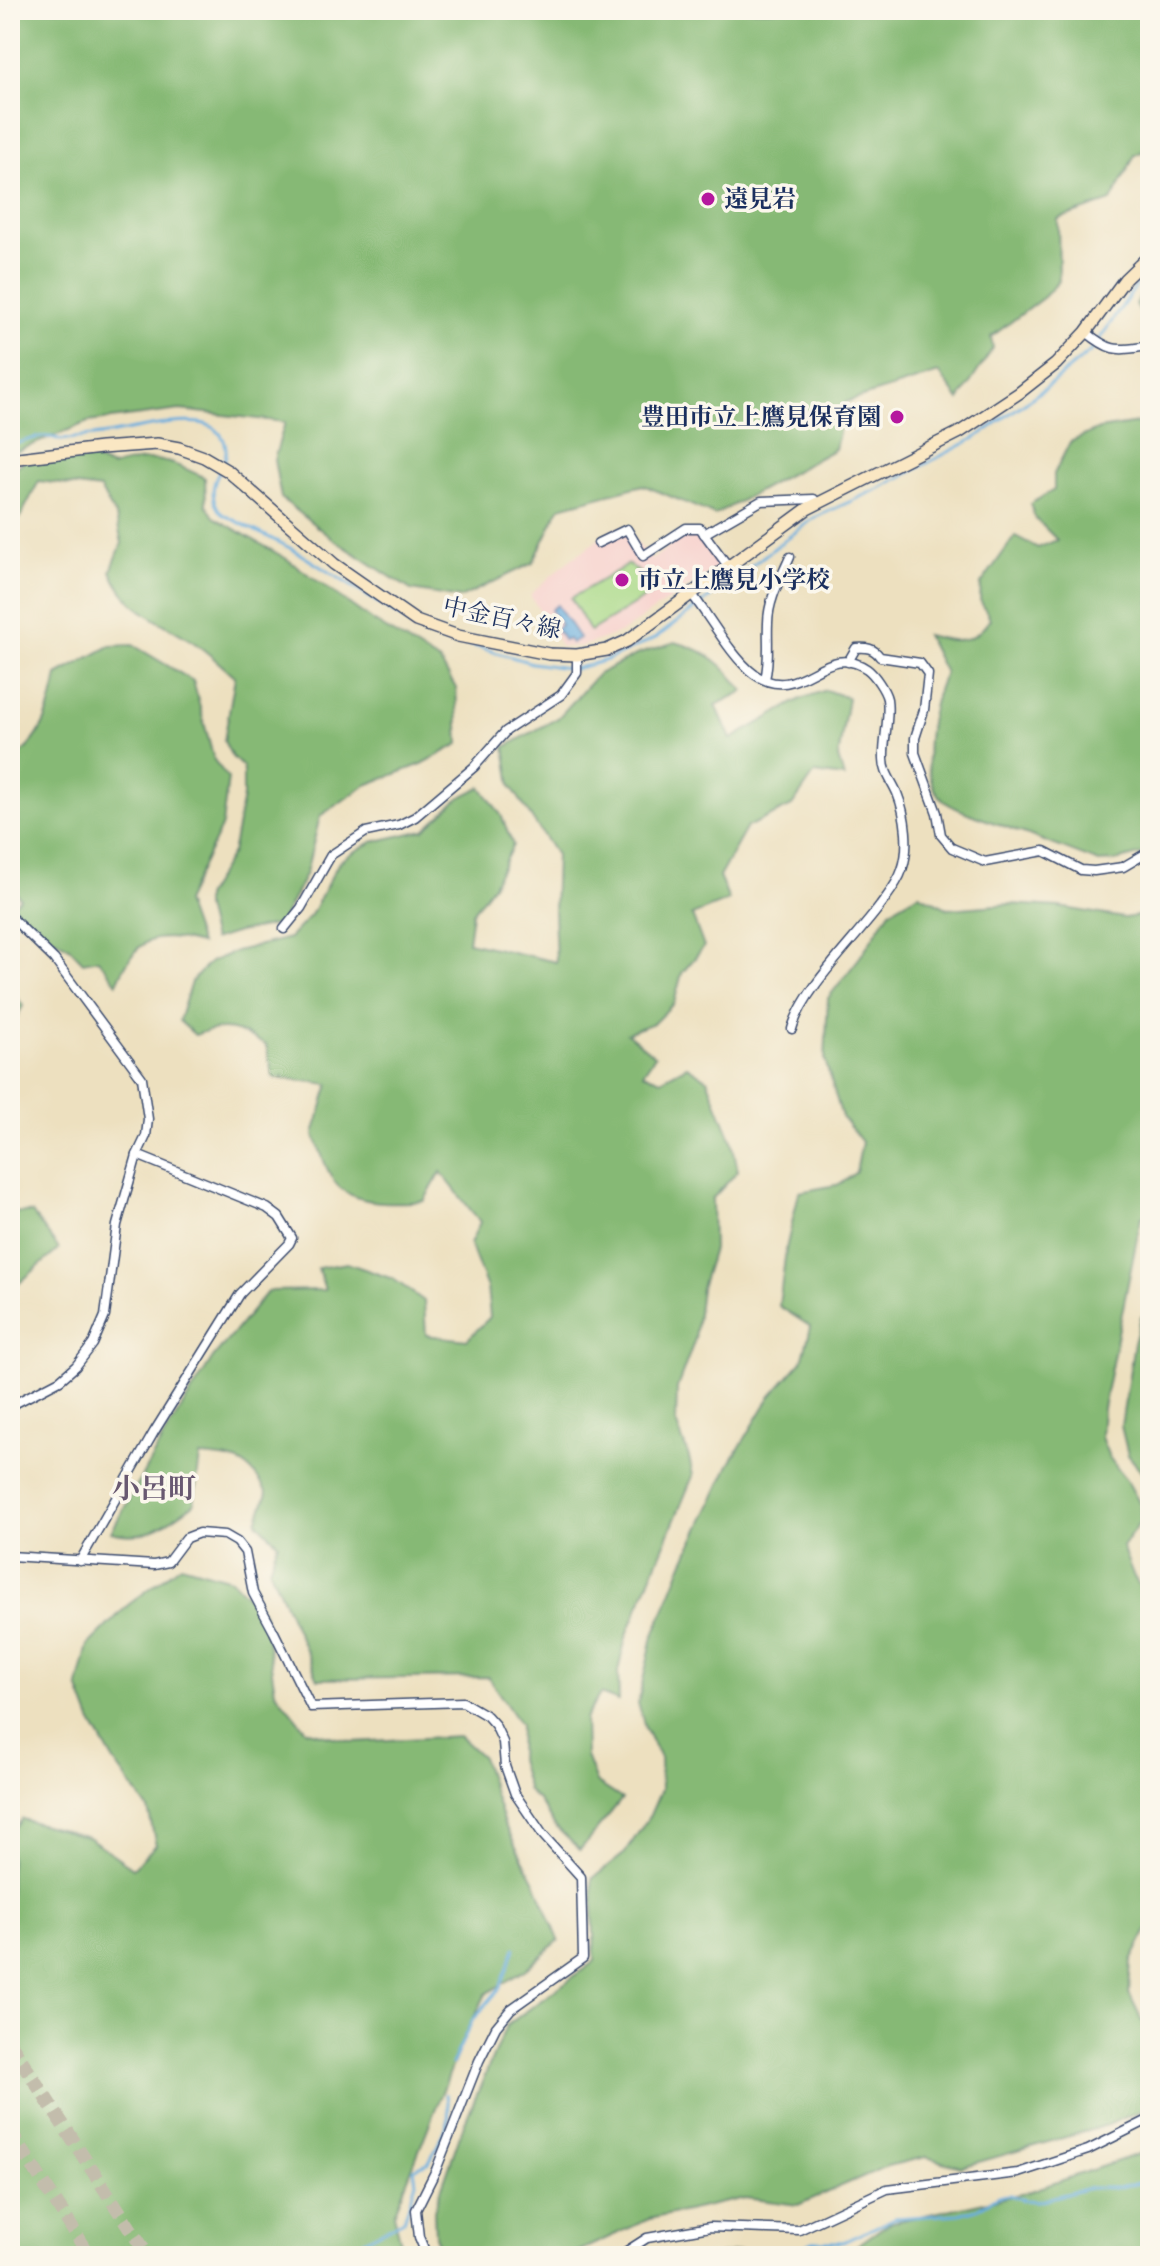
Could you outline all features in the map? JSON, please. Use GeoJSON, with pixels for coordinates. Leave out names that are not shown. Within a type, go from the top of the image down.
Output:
{"type":"FeatureCollection","features":[{"type":"Feature","properties":{"kind":"main road","name":"中金百々線"},"geometry":{"type":"LineString","coordinates":[[10,459],[157,444],[179,448],[228,471],[334,564],[416,621],[458,636],[577,657],[607,650],[627,641],[817,504],[960,432],[1019,393],[1088,334],[1125,279],[1150,255]]}},
{"type":"Feature","properties":{"kind":"street"},"geometry":{"type":"LineString","coordinates":[[1088,334],[1106,349],[1150,346]]}},
{"type":"Feature","properties":{"kind":"street"},"geometry":{"type":"LineString","coordinates":[[704,534],[761,501],[814,499],[817,504]]}},
{"type":"Feature","properties":{"kind":"street"},"geometry":{"type":"LineString","coordinates":[[598,543],[627,529],[643,556],[686,528],[700,528],[728,566]]}},
{"type":"Feature","properties":{"kind":"street"},"geometry":{"type":"LineString","coordinates":[[765,679],[769,653],[767,621],[790,557]]}},
{"type":"Feature","properties":{"kind":"street"},"geometry":{"type":"LineString","coordinates":[[692,595],[743,664],[765,679],[789,684],[835,661],[848,662],[866,669],[887,698],[883,759],[904,818],[906,840],[902,870],[880,906],[802,1007],[792,1029]]}},
{"type":"Feature","properties":{"kind":"street"},"geometry":{"type":"LineString","coordinates":[[848,662],[856,648],[863,647],[877,652],[880,657],[920,663],[925,668],[929,682],[915,738],[915,753],[937,813],[941,835],[952,848],[985,862],[1044,851],[1081,870],[1094,871],[1123,867],[1150,851]]}},
{"type":"Feature","properties":{"kind":"street"},"geometry":{"type":"LineString","coordinates":[[284,929],[301,908],[331,855],[366,832],[399,825],[415,817],[474,767],[506,731],[561,695],[577,673],[577,657]]}},
{"type":"Feature","properties":{"kind":"street"},"geometry":{"type":"LineString","coordinates":[[10,916],[54,959],[142,1078],[148,1119],[146,1136],[137,1155],[117,1225],[105,1316],[93,1344],[60,1380],[10,1406]]}},
{"type":"Feature","properties":{"kind":"street"},"geometry":{"type":"LineString","coordinates":[[80,1561],[154,1432],[240,1294],[292,1238],[279,1217],[267,1208],[137,1155]]}},
{"type":"Feature","properties":{"kind":"street"},"geometry":{"type":"LineString","coordinates":[[10,1556],[154,1565],[168,1562],[186,1538],[199,1533],[225,1535],[237,1542],[245,1552],[253,1593],[311,1707],[463,1702],[487,1716],[495,1725],[503,1742],[505,1766],[515,1794],[543,1835],[581,1877],[583,1958],[511,2009],[496,2027],[416,2210],[419,2237],[427,2256]]}},
{"type":"Feature","properties":{"kind":"street"},"geometry":{"type":"LineString","coordinates":[[619,2256],[647,2238],[710,2227],[799,2230],[887,2189],[1018,2173],[1088,2150],[1150,2119]]}},
{"type":"Feature","properties":{"kind":"shaded area","name":"市立上鷹見小学校"},"geometry":{"type":"Polygon","coordinates":[[[623,527],[652,560],[687,532],[699,532],[718,557],[720,565],[622,632],[582,646],[561,647],[530,595],[562,566],[613,529],[623,527]]]}},
{"type":"Feature","properties":{"kind":"green space"},"geometry":{"type":"Polygon","coordinates":[[[10,10],[1150,10],[1150,148],[1135,155],[1111,201],[1058,219],[1059,281],[1044,297],[991,337],[993,348],[959,400],[939,373],[846,402],[835,449],[715,515],[643,485],[560,507],[533,563],[460,598],[411,590],[331,538],[281,498],[274,460],[285,422],[180,410],[88,422],[10,454],[10,10]]]}},
{"type":"Feature","properties":{"kind":"green space"},"geometry":{"type":"Polygon","coordinates":[[[1150,279],[1150,330],[1136,305],[1150,279]]]}},
{"type":"Feature","properties":{"kind":"green space"},"geometry":{"type":"Polygon","coordinates":[[[1150,412],[1150,852],[1099,862],[962,811],[944,801],[935,790],[930,775],[928,739],[934,702],[945,673],[926,635],[962,640],[983,628],[990,619],[980,600],[981,584],[1015,536],[1038,548],[1057,540],[1035,518],[1030,504],[1054,490],[1054,474],[1070,442],[1099,429],[1138,423],[1150,412]]]}},
{"type":"Feature","properties":{"kind":"green space"},"geometry":{"type":"Polygon","coordinates":[[[93,458],[111,467],[159,460],[205,478],[206,504],[214,517],[287,559],[373,621],[440,662],[456,688],[459,744],[422,764],[366,785],[320,816],[306,873],[280,924],[213,940],[205,908],[205,897],[232,853],[243,797],[243,767],[232,757],[224,741],[235,677],[196,644],[136,606],[118,585],[111,571],[122,543],[116,517],[100,489],[39,481],[15,527],[10,529],[10,471],[26,460],[93,458]]]}},
{"type":"Feature","properties":{"kind":"green space"},"geometry":{"type":"Polygon","coordinates":[[[629,564],[640,573],[653,593],[590,631],[571,598],[629,564]]]}},
{"type":"Feature","properties":{"kind":"green space"},"geometry":{"type":"Polygon","coordinates":[[[675,642],[714,660],[744,691],[716,705],[731,739],[801,699],[826,690],[848,698],[838,758],[844,777],[815,773],[792,806],[747,827],[719,877],[729,900],[692,915],[704,947],[682,973],[674,1003],[654,1023],[627,1033],[655,1056],[643,1073],[661,1080],[687,1066],[707,1079],[732,1141],[738,1171],[712,1199],[713,1249],[701,1288],[695,1339],[677,1388],[676,1423],[693,1476],[626,1637],[618,1671],[619,1701],[600,1694],[585,1719],[586,1756],[596,1782],[622,1799],[580,1850],[555,1826],[538,1800],[528,1791],[519,1760],[520,1725],[488,1677],[318,1679],[269,1568],[278,1543],[257,1522],[267,1493],[247,1467],[232,1460],[200,1456],[194,1504],[165,1524],[145,1533],[111,1532],[164,1436],[213,1358],[268,1291],[325,1290],[318,1268],[347,1263],[393,1279],[424,1301],[426,1335],[467,1340],[490,1317],[487,1288],[470,1244],[480,1222],[441,1172],[424,1201],[376,1202],[342,1189],[328,1170],[314,1134],[329,1084],[273,1077],[266,1045],[239,1032],[215,1029],[195,1035],[179,1021],[191,982],[210,962],[236,951],[289,938],[311,915],[339,862],[372,842],[424,830],[459,798],[481,787],[501,815],[513,845],[493,885],[472,913],[468,942],[556,962],[556,855],[511,786],[505,747],[558,718],[598,674],[636,655],[675,642]]]}},
{"type":"Feature","properties":{"kind":"green space"},"geometry":{"type":"Polygon","coordinates":[[[133,645],[193,681],[214,760],[228,778],[222,825],[185,902],[200,944],[169,938],[148,942],[132,956],[117,983],[98,959],[83,962],[68,946],[36,929],[12,906],[20,898],[10,879],[16,872],[18,755],[40,730],[57,675],[110,646],[133,645]]]}},
{"type":"Feature","properties":{"kind":"green space"},"geometry":{"type":"Polygon","coordinates":[[[919,894],[949,909],[1010,904],[1059,907],[1124,918],[1150,914],[1150,1210],[1141,1218],[1103,1408],[1101,1437],[1109,1457],[1140,1504],[1141,1521],[1122,1547],[1134,1577],[1150,1603],[1150,1925],[1131,1961],[1129,1993],[1148,2033],[1143,2074],[1147,2108],[1108,2125],[961,2167],[926,2157],[887,2166],[798,2205],[745,2198],[649,2219],[568,2256],[443,2256],[435,2236],[434,2210],[462,2129],[506,2026],[595,1961],[592,1879],[625,1853],[650,1815],[661,1790],[660,1758],[645,1728],[638,1703],[652,1640],[683,1563],[729,1465],[770,1397],[802,1361],[811,1327],[779,1306],[786,1249],[799,1192],[841,1184],[856,1172],[862,1142],[842,1117],[825,1060],[828,998],[890,911],[919,894]]]}},
{"type":"Feature","properties":{"kind":"green space"},"geometry":{"type":"Polygon","coordinates":[[[10,986],[23,1006],[10,1028],[10,986]]]}},
{"type":"Feature","properties":{"kind":"green space"},"geometry":{"type":"Polygon","coordinates":[[[10,1212],[32,1213],[59,1249],[10,1291],[10,1212]]]}},
{"type":"Feature","properties":{"kind":"green space"},"geometry":{"type":"Polygon","coordinates":[[[1150,1309],[1150,1482],[1128,1455],[1121,1426],[1134,1343],[1141,1317],[1150,1309]]]}},
{"type":"Feature","properties":{"kind":"green space"},"geometry":{"type":"Polygon","coordinates":[[[181,1565],[231,1579],[263,1612],[275,1691],[306,1730],[353,1742],[459,1736],[482,1757],[504,1824],[534,1880],[559,1940],[526,1969],[486,1994],[463,2039],[394,2214],[404,2256],[10,2256],[10,1834],[22,1819],[88,1837],[133,1868],[156,1845],[148,1809],[113,1760],[91,1721],[78,1686],[88,1645],[128,1605],[181,1565]]]}},
{"type":"Feature","properties":{"kind":"green space"},"geometry":{"type":"Polygon","coordinates":[[[1150,2150],[1150,2256],[717,2256],[739,2251],[849,2251],[889,2223],[1025,2193],[1150,2150]]]}},
{"type":"Feature","properties":{"kind":"water"},"geometry":{"type":"Polygon","coordinates":[[[557,605],[579,638],[571,643],[568,639],[564,641],[556,629],[561,625],[551,610],[557,605]]]}},
{"type":"Feature","properties":{"kind":"waterway"},"geometry":{"type":"LineString","coordinates":[[457,641],[532,663],[574,669],[607,660],[656,638],[814,518],[878,489],[977,437],[1047,387],[1092,350],[1150,266]]}},
{"type":"Feature","properties":{"kind":"waterway"},"geometry":{"type":"LineString","coordinates":[[10,445],[41,437],[61,440],[162,424],[196,422],[211,426],[221,435],[226,445],[223,463]]}},
{"type":"Feature","properties":{"kind":"waterway"},"geometry":{"type":"LineString","coordinates":[[220,470],[213,493],[222,514],[292,549],[406,620]]}},
{"type":"Feature","properties":{"kind":"waterway"},"geometry":{"type":"LineString","coordinates":[[423,629],[446,637]]}},
{"type":"Feature","properties":{"kind":"waterway"},"geometry":{"type":"LineString","coordinates":[[452,2064],[472,2021],[500,1988],[515,1948]]}},
{"type":"Feature","properties":{"kind":"waterway"},"geometry":{"type":"LineString","coordinates":[[346,2256],[362,2241],[404,2220],[416,2182],[414,2169],[429,2162],[449,2119],[446,2094]]}},
{"type":"Feature","properties":{"kind":"waterway"},"geometry":{"type":"LineString","coordinates":[[786,2256],[813,2242],[843,2242],[895,2218],[959,2214],[977,2209],[998,2196],[1037,2201],[1090,2188],[1119,2188],[1150,2180]]}},
{"type":"Feature","properties":{"kind":"tunnel"},"geometry":{"type":"LineString","coordinates":[[10,2043],[148,2256]]}},
{"type":"Feature","properties":{"kind":"tunnel"},"geometry":{"type":"LineString","coordinates":[[10,2131],[90,2256]]}},
{"type":"Feature","properties":{"kind":"place","name":"遠見岩"},"geometry":{"type":"Point","coordinates":[708,199]}},
{"type":"Feature","properties":{"kind":"place","name":"豊田市立上鷹見保育園"},"geometry":{"type":"Point","coordinates":[897,417]}},
{"type":"Feature","properties":{"kind":"place","name":"市立上鷹見小学校"},"geometry":{"type":"Point","coordinates":[622,580]}},
{"type":"Feature","properties":{"kind":"district","name":"小呂町"},"geometry":{"type":"Point","coordinates":[154,1488]}}]}
